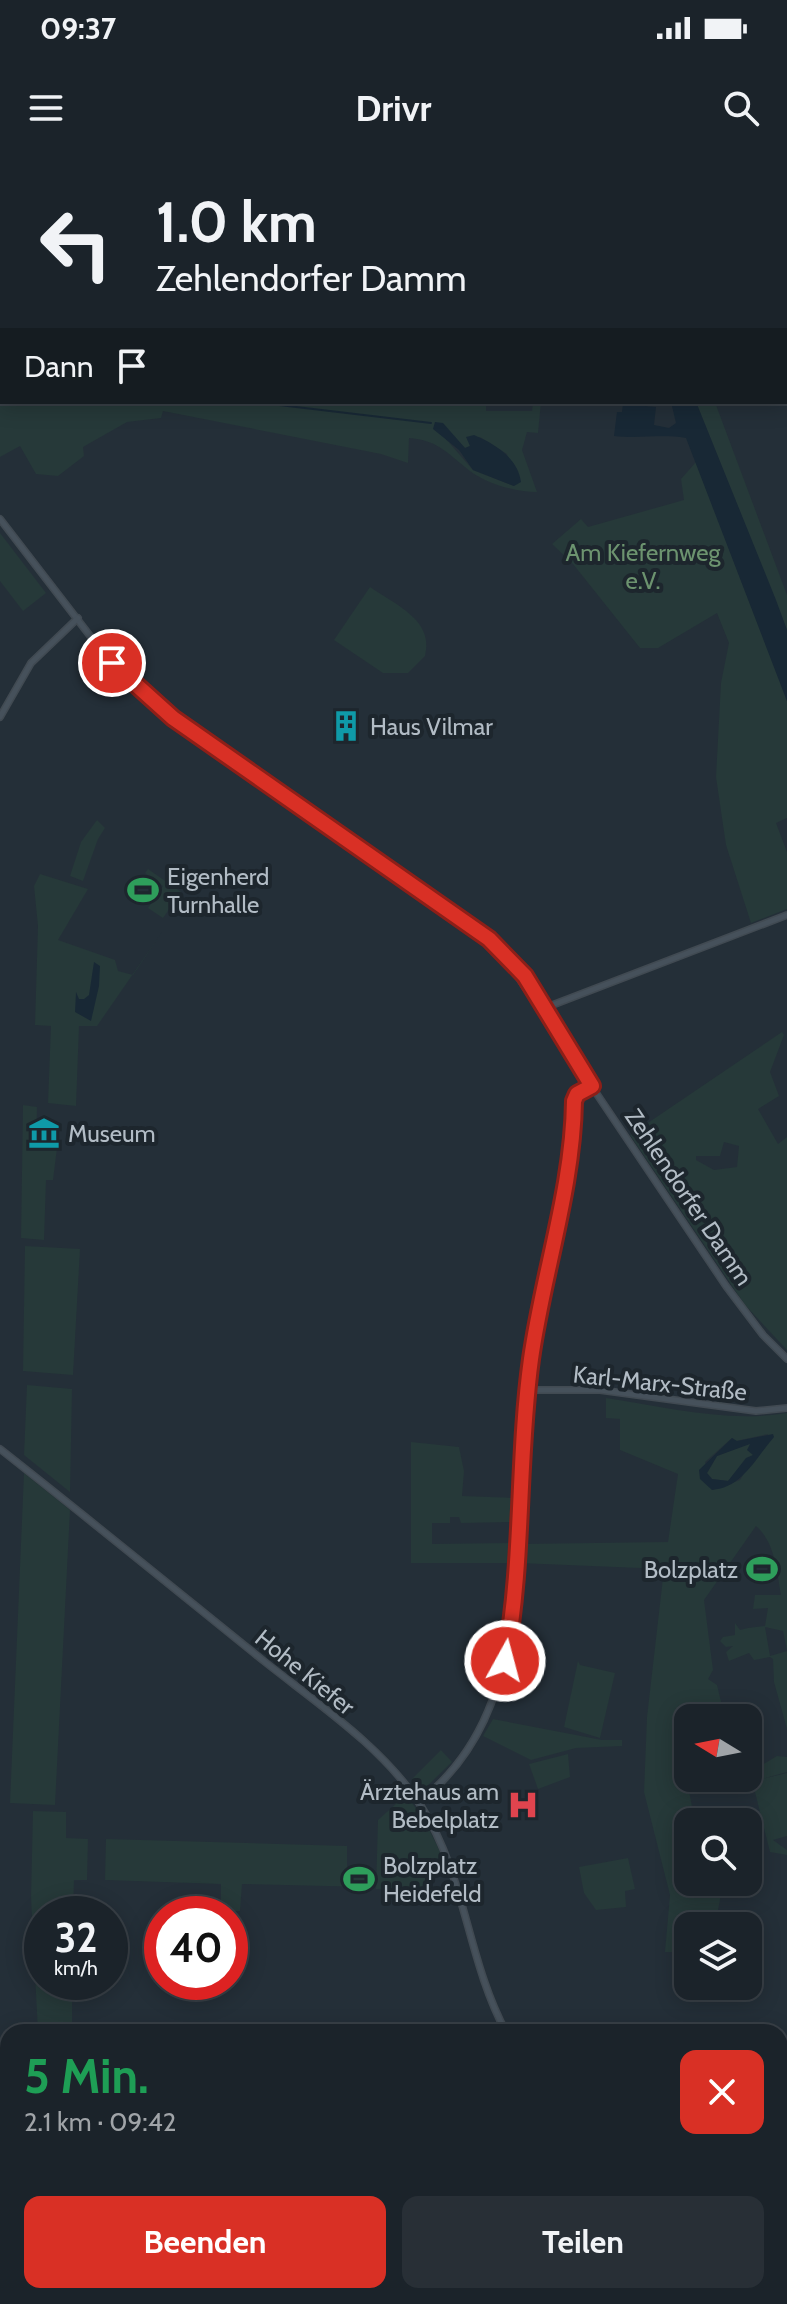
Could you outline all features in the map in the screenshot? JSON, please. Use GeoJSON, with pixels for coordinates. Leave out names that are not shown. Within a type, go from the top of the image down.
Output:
{"type":"FeatureCollection","features":[{"type":"Feature","properties":{"kind":"street","name":"Zehlendorfer Damm"},"geometry":{"type":"LineString","coordinates":[[0,519],[123,676],[151,701],[475,927],[514,968],[726,1286],[763,1335],[787,1359]]}},
{"type":"Feature","properties":{"kind":"street"},"geometry":{"type":"LineString","coordinates":[[0,717],[31,663],[78,618]]}},
{"type":"Feature","properties":{"kind":"street"},"geometry":{"type":"LineString","coordinates":[[542,1009],[787,915]]}},
{"type":"Feature","properties":{"kind":"street"},"geometry":{"type":"LineString","coordinates":[[551,1006],[551,1017],[566,1039],[571,1054]]}},
{"type":"Feature","properties":{"kind":"street"},"geometry":{"type":"LineString","coordinates":[[419,1802],[452,1770],[487,1718],[504,1668],[515,1599],[514,1574],[528,1390],[549,1257],[572,1147],[574,1101],[577,1094],[592,1086]]}},
{"type":"Feature","properties":{"kind":"street","name":"Karl-Marx-Straße"},"geometry":{"type":"LineString","coordinates":[[528,1390],[611,1391],[756,1411],[787,1408]]}},
{"type":"Feature","properties":{"kind":"street","name":"Hohe Kiefer"},"geometry":{"type":"LineString","coordinates":[[0,1449],[330,1714],[376,1755],[419,1802],[446,1854],[462,1899],[482,1978],[502,2024]]}},
{"type":"Feature","properties":{"kind":"green space"},"geometry":{"type":"Polygon","coordinates":[[[0,404],[486,404],[486,411],[532,411],[533,404],[541,404],[538,433],[527,432],[522,450],[537,492],[490,482],[472,473],[440,447],[418,439],[409,438],[408,463],[381,454],[163,411],[161,418],[127,422],[83,447],[84,456],[58,476],[36,474],[20,446],[0,457],[0,404]],[[444,429],[439,431],[473,470],[514,486],[507,454],[480,437],[469,441],[470,446],[465,448],[444,429]]]}},
{"type":"Feature","properties":{"kind":"green space"},"geometry":{"type":"Polygon","coordinates":[[[697,404],[720,404],[716,405],[787,595],[787,630],[697,404]]]}},
{"type":"Feature","properties":{"kind":"green space","name":"Am Kiefernweg e.V."},"geometry":{"type":"Polygon","coordinates":[[[696,462],[787,701],[787,818],[776,823],[787,852],[787,909],[751,923],[726,845],[716,777],[721,683],[729,643],[717,613],[658,648],[640,648],[573,564],[552,544],[581,519],[588,527],[684,500],[681,479],[696,462]]]}},
{"type":"Feature","properties":{"kind":"green space"},"geometry":{"type":"Polygon","coordinates":[[[0,533],[46,593],[23,611],[0,581],[0,533]]]}},
{"type":"Feature","properties":{"kind":"green space"},"geometry":{"type":"Polygon","coordinates":[[[370,587],[410,614],[424,632],[425,656],[408,673],[383,673],[334,640],[370,587]]]}},
{"type":"Feature","properties":{"kind":"green space"},"geometry":{"type":"Polygon","coordinates":[[[97,820],[105,828],[83,881],[70,876],[81,842],[97,820]]]}},
{"type":"Feature","properties":{"kind":"green space"},"geometry":{"type":"Polygon","coordinates":[[[148,869],[181,892],[163,918],[148,908],[163,886],[145,873],[148,869]]]}},
{"type":"Feature","properties":{"kind":"green space"},"geometry":{"type":"Polygon","coordinates":[[[40,874],[88,889],[58,940],[115,960],[118,971],[132,975],[97,1026],[79,1026],[76,1106],[48,1103],[51,1026],[35,1025],[38,926],[34,886],[40,874]]]}},
{"type":"Feature","properties":{"kind":"green space"},"geometry":{"type":"Polygon","coordinates":[[[782,1032],[784,1035],[770,1072],[779,1096],[758,1109],[778,1144],[787,1137],[787,1350],[745,1305],[630,1135],[782,1032]],[[724,1142],[720,1156],[696,1156],[696,1160],[714,1170],[737,1167],[739,1146],[724,1142]]]}},
{"type":"Feature","properties":{"kind":"green space"},"geometry":{"type":"Polygon","coordinates":[[[23,1105],[37,1107],[36,1148],[57,1148],[53,1180],[46,1180],[44,1240],[21,1238],[23,1105]]]}},
{"type":"Feature","properties":{"kind":"green space"},"geometry":{"type":"Polygon","coordinates":[[[25,1246],[80,1249],[73,1375],[23,1371],[25,1246]]]}},
{"type":"Feature","properties":{"kind":"green space"},"geometry":{"type":"Polygon","coordinates":[[[27,1385],[72,1389],[70,1492],[24,1455],[27,1385]]]}},
{"type":"Feature","properties":{"kind":"green space"},"geometry":{"type":"Polygon","coordinates":[[[606,1398],[719,1415],[787,1413],[787,1650],[783,1631],[765,1627],[770,1656],[787,1651],[787,1729],[774,1682],[773,1659],[754,1660],[749,1653],[729,1661],[726,1652],[733,1646],[726,1647],[720,1641],[723,1637],[735,1635],[735,1623],[740,1630],[765,1626],[768,1608],[753,1609],[755,1595],[781,1595],[771,1549],[756,1526],[704,1600],[713,1670],[708,1679],[717,1685],[722,1704],[674,1704],[674,1792],[689,1792],[692,1808],[674,1808],[674,1896],[721,1896],[718,1912],[674,1912],[674,1952],[665,1952],[670,1895],[644,1792],[647,1717],[664,1569],[519,1563],[521,1544],[668,1542],[678,1474],[620,1450],[620,1419],[606,1418],[606,1398]],[[768,1434],[736,1441],[732,1438],[705,1462],[712,1490],[740,1480],[768,1434]]]}},
{"type":"Feature","properties":{"kind":"green space"},"geometry":{"type":"Polygon","coordinates":[[[411,1442],[459,1447],[464,1471],[462,1496],[516,1498],[513,1522],[461,1523],[459,1517],[450,1517],[450,1523],[432,1523],[432,1544],[512,1543],[510,1563],[411,1563],[411,1442]]]}},
{"type":"Feature","properties":{"kind":"green space"},"geometry":{"type":"Polygon","coordinates":[[[750,1443],[754,1454],[728,1481],[712,1479],[707,1473],[717,1456],[750,1443]]]}},
{"type":"Feature","properties":{"kind":"green space"},"geometry":{"type":"Polygon","coordinates":[[[24,1473],[70,1510],[55,1805],[10,1803],[24,1473]]]}},
{"type":"Feature","properties":{"kind":"green space"},"geometry":{"type":"Polygon","coordinates":[[[578,1661],[580,1665],[615,1673],[600,1738],[564,1727],[578,1661]]]}},
{"type":"Feature","properties":{"kind":"green space"},"geometry":{"type":"Polygon","coordinates":[[[493,1719],[602,1740],[622,1740],[622,1746],[576,1748],[531,1760],[483,1736],[493,1719]]]}},
{"type":"Feature","properties":{"kind":"green space"},"geometry":{"type":"Polygon","coordinates":[[[441,1750],[452,1762],[422,1791],[412,1779],[441,1750]]]}},
{"type":"Feature","properties":{"kind":"green space"},"geometry":{"type":"Polygon","coordinates":[[[568,1754],[570,1777],[538,1789],[529,1764],[568,1754]]]}},
{"type":"Feature","properties":{"kind":"green space"},"geometry":{"type":"Polygon","coordinates":[[[777,1756],[787,1757],[787,1772],[762,1779],[762,1765],[777,1756]]]}},
{"type":"Feature","properties":{"kind":"green space"},"geometry":{"type":"Polygon","coordinates":[[[787,1773],[787,1836],[773,1840],[787,1850],[787,1855],[770,1852],[762,1808],[759,1808],[755,1792],[762,1792],[762,1779],[787,1773]]]}},
{"type":"Feature","properties":{"kind":"green space"},"geometry":{"type":"Polygon","coordinates":[[[406,1795],[424,1819],[443,1858],[433,1863],[431,1885],[438,1891],[436,1900],[427,1900],[426,1888],[376,1889],[378,1820],[406,1795]]]}},
{"type":"Feature","properties":{"kind":"green space"},"geometry":{"type":"Polygon","coordinates":[[[33,1811],[66,1812],[66,1838],[88,1839],[87,1880],[74,1880],[74,1896],[31,1896],[33,1811]]]}},
{"type":"Feature","properties":{"kind":"green space"},"geometry":{"type":"Polygon","coordinates":[[[106,1839],[347,1846],[347,1867],[370,1867],[369,1887],[242,1884],[241,1896],[221,1896],[221,1884],[105,1880],[106,1839]]]}},
{"type":"Feature","properties":{"kind":"green space"},"geometry":{"type":"Polygon","coordinates":[[[628,1858],[635,1889],[625,1891],[626,1907],[596,1910],[584,1893],[579,1867],[628,1858]]]}},
{"type":"Feature","properties":{"kind":"green space"},"geometry":{"type":"Polygon","coordinates":[[[36,2000],[72,2000],[72,2024],[38,2024],[36,2000]]]}},
{"type":"Feature","properties":{"kind":"water"},"geometry":{"type":"Polygon","coordinates":[[[623,404],[656,407],[654,425],[669,428],[676,423],[671,404],[697,404],[787,630],[787,701],[686,438],[614,436],[617,412],[622,412],[623,404]]]}},
{"type":"Feature","properties":{"kind":"water"},"geometry":{"type":"Polygon","coordinates":[[[435,422],[443,423],[465,448],[470,446],[466,437],[474,435],[497,447],[515,466],[521,482],[514,486],[473,470],[459,450],[433,429],[435,422]]]}},
{"type":"Feature","properties":{"kind":"water"},"geometry":{"type":"Polygon","coordinates":[[[94,962],[100,966],[99,986],[91,1021],[75,1012],[76,992],[79,999],[89,995],[94,962]]]}},
{"type":"Feature","properties":{"kind":"water"},"geometry":{"type":"Polygon","coordinates":[[[773,1434],[774,1437],[740,1478],[712,1490],[700,1479],[699,1470],[732,1438],[737,1441],[773,1434]],[[750,1444],[717,1456],[707,1473],[712,1479],[728,1481],[746,1458],[753,1455],[747,1450],[750,1444]]]}},
{"type":"Feature","properties":{"kind":"waterway"},"geometry":{"type":"LineString","coordinates":[[271,404],[431,423]]}},
{"type":"Feature","properties":{"kind":"place","name":"Haus Vilmar"},"geometry":{"type":"Point","coordinates":[346,726]}},
{"type":"Feature","properties":{"kind":"place","name":"Eigenherd Turnhalle"},"geometry":{"type":"Point","coordinates":[143,890]}},
{"type":"Feature","properties":{"kind":"place","name":"Museum"},"geometry":{"type":"Point","coordinates":[44,1133]}},
{"type":"Feature","properties":{"kind":"place","name":"Bolzplatz"},"geometry":{"type":"Point","coordinates":[762,1569]}},
{"type":"Feature","properties":{"kind":"place","name":"Ärztehaus am Bebelplatz"},"geometry":{"type":"Point","coordinates":[523,1805]}},
{"type":"Feature","properties":{"kind":"place","name":"Bolzplatz Heidefeld"},"geometry":{"type":"Point","coordinates":[359,1879]}},
{"type":"Feature","properties":{"kind":"route"},"geometry":{"type":"LineString","coordinates":[[112,663],[143,695],[173,718],[489,939],[525,976],[549,1021],[592,1086],[577,1094],[574,1101],[572,1147],[531,1358],[514,1574],[516,1591],[505,1661]]}}]}
